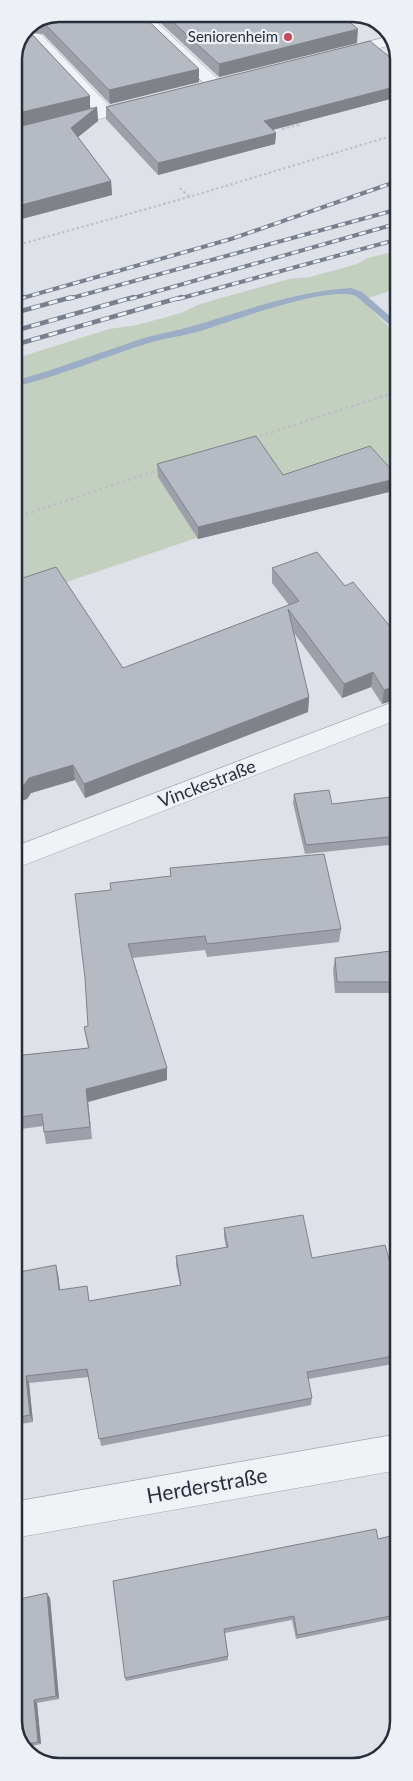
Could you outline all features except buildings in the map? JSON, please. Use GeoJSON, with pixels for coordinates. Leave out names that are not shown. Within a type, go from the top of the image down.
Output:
{"type":"FeatureCollection","features":[{"type":"Feature","properties":{"kind":"street"},"geometry":{"type":"LineString","coordinates":[[149,22],[223,83],[197,90]]}},
{"type":"Feature","properties":{"kind":"street"},"geometry":{"type":"LineString","coordinates":[[36,38],[105,112]]}},
{"type":"Feature","properties":{"kind":"street"},"geometry":{"type":"LineString","coordinates":[[319,58],[386,42]]}},
{"type":"Feature","properties":{"kind":"street"},"geometry":{"type":"LineString","coordinates":[[41,128],[160,99]]}},
{"type":"Feature","properties":{"kind":"street","name":"Vinckestraße"},"geometry":{"type":"LineString","coordinates":[[22,855],[390,712]]}},
{"type":"Feature","properties":{"kind":"street","name":"Herderstraße"},"geometry":{"type":"LineString","coordinates":[[22,1519],[390,1454]]}},
{"type":"Feature","properties":{"kind":"path"},"geometry":{"type":"LineString","coordinates":[[282,129],[300,125],[293,119]]}},
{"type":"Feature","properties":{"kind":"path"},"geometry":{"type":"LineString","coordinates":[[22,244],[189,197],[390,136]]}},
{"type":"Feature","properties":{"kind":"path"},"geometry":{"type":"LineString","coordinates":[[180,188],[189,197]]}},
{"type":"Feature","properties":{"kind":"path"},"geometry":{"type":"LineString","coordinates":[[248,440],[390,394]]}},
{"type":"Feature","properties":{"kind":"path"},"geometry":{"type":"LineString","coordinates":[[22,515],[164,468]]}},
{"type":"Feature","properties":{"kind":"green space"},"geometry":{"type":"Polygon","coordinates":[[[390,252],[390,291],[362,300],[390,328],[390,472],[22,597],[22,356],[109,329],[137,325],[181,313],[200,304],[289,279],[310,277],[357,264],[368,258],[390,252]]]}},
{"type":"Feature","properties":{"kind":"waterway"},"geometry":{"type":"LineString","coordinates":[[22,382],[61,371],[149,340],[192,330],[277,303],[329,292],[351,291],[359,294],[390,322]]}},
{"type":"Feature","properties":{"kind":"railway"},"geometry":{"type":"LineString","coordinates":[[22,298],[231,239],[390,184]]}},
{"type":"Feature","properties":{"kind":"railway"},"geometry":{"type":"LineString","coordinates":[[68,299],[390,211]]}},
{"type":"Feature","properties":{"kind":"railway"},"geometry":{"type":"LineString","coordinates":[[130,299],[390,226]]}},
{"type":"Feature","properties":{"kind":"railway"},"geometry":{"type":"LineString","coordinates":[[178,299],[390,241]]}},
{"type":"Feature","properties":{"kind":"railway"},"geometry":{"type":"LineString","coordinates":[[22,311],[72,297]]}},
{"type":"Feature","properties":{"kind":"railway"},"geometry":{"type":"LineString","coordinates":[[22,329],[134,297]]}},
{"type":"Feature","properties":{"kind":"railway"},"geometry":{"type":"LineString","coordinates":[[22,343],[182,297]]}},
{"type":"Feature","properties":{"kind":"place","name":"Seniorenheim"},"geometry":{"type":"Point","coordinates":[288,37]}}]}
